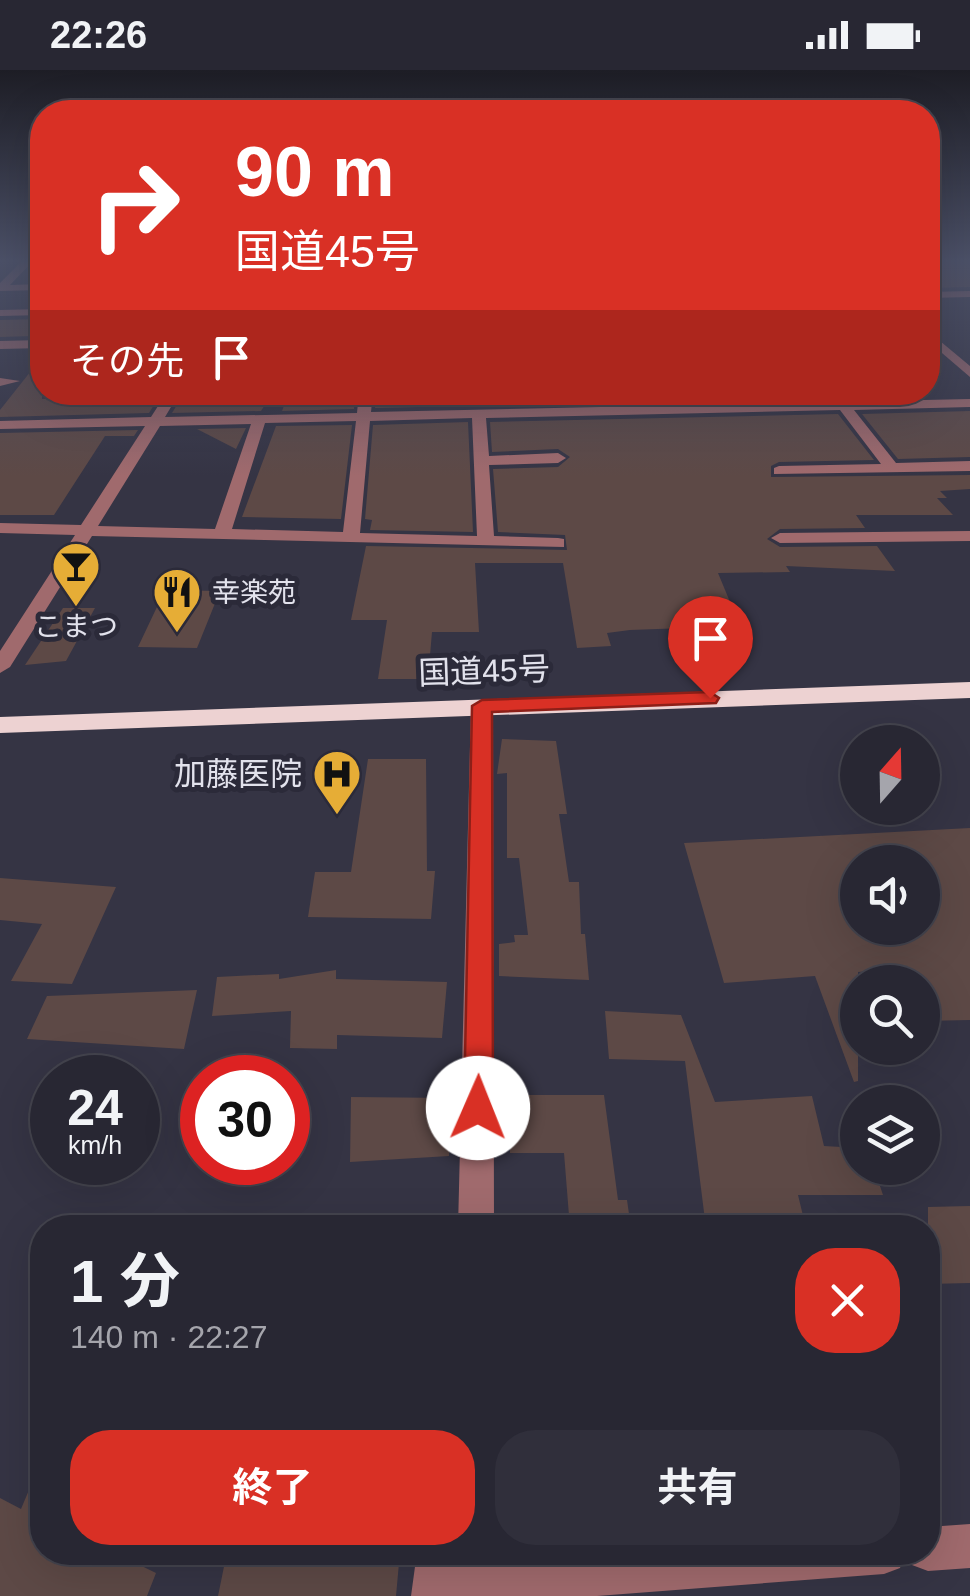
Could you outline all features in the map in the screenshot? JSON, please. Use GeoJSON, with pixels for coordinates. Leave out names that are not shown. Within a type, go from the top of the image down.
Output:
{"type":"FeatureCollection","features":[{"type":"Feature","properties":{"kind":"highway","name":"国道45号"},"geometry":{"type":"LineString","coordinates":[[0,725],[970,690]]}},
{"type":"Feature","properties":{"kind":"street"},"geometry":{"type":"LineString","coordinates":[[940,342],[954,345]]}},
{"type":"Feature","properties":{"kind":"street"},"geometry":{"type":"LineString","coordinates":[[0,345],[30,344]]}},
{"type":"Feature","properties":{"kind":"street"},"geometry":{"type":"LineString","coordinates":[[940,346],[970,372]]}},
{"type":"Feature","properties":{"kind":"street"},"geometry":{"type":"LineString","coordinates":[[940,404],[970,403]]}},
{"type":"Feature","properties":{"kind":"street"},"geometry":{"type":"LineString","coordinates":[[0,668],[165,405]]}},
{"type":"Feature","properties":{"kind":"street"},"geometry":{"type":"LineString","coordinates":[[351,537],[366,405]]}},
{"type":"Feature","properties":{"kind":"street"},"geometry":{"type":"LineString","coordinates":[[533,405],[535,414]]}},
{"type":"Feature","properties":{"kind":"street"},"geometry":{"type":"LineString","coordinates":[[0,425],[886,405]]}},
{"type":"Feature","properties":{"kind":"street"},"geometry":{"type":"LineString","coordinates":[[844,406],[892,468]]}},
{"type":"Feature","properties":{"kind":"street"},"geometry":{"type":"LineString","coordinates":[[479,416],[486,541]]}},
{"type":"Feature","properties":{"kind":"street"},"geometry":{"type":"LineString","coordinates":[[222,534],[259,421]]}},
{"type":"Feature","properties":{"kind":"street"},"geometry":{"type":"LineString","coordinates":[[481,460],[558,458]]}},
{"type":"Feature","properties":{"kind":"street"},"geometry":{"type":"LineString","coordinates":[[780,472],[970,466]]}},
{"type":"Feature","properties":{"kind":"street"},"geometry":{"type":"LineString","coordinates":[[0,528],[558,543]]}},
{"type":"Feature","properties":{"kind":"street"},"geometry":{"type":"LineString","coordinates":[[780,538],[970,536]]}},
{"type":"Feature","properties":{"kind":"street"},"geometry":{"type":"LineString","coordinates":[[476,1215],[482,706]]}},
{"type":"Feature","properties":{"kind":"street"},"geometry":{"type":"LineString","coordinates":[[940,1548],[970,1546]]}},
{"type":"Feature","properties":{"kind":"street"},"geometry":{"type":"LineString","coordinates":[[436,1578],[660,1565]]}},
{"type":"Feature","properties":{"kind":"building"},"geometry":{"type":"Polygon","coordinates":[[[0,333],[30,333],[30,336],[0,337],[0,333]]]}},
{"type":"Feature","properties":{"kind":"building"},"geometry":{"type":"Polygon","coordinates":[[[30,372],[30,405],[154,405],[149,413],[0,417],[0,410],[30,372]]]}},
{"type":"Feature","properties":{"kind":"building"},"geometry":{"type":"Polygon","coordinates":[[[177,405],[265,405],[261,411],[172,413],[177,405]]]}},
{"type":"Feature","properties":{"kind":"building"},"geometry":{"type":"Polygon","coordinates":[[[284,405],[354,405],[354,409],[282,411],[284,405]]]}},
{"type":"Feature","properties":{"kind":"building"},"geometry":{"type":"Polygon","coordinates":[[[375,405],[513,405],[375,408],[375,405]]]}},
{"type":"Feature","properties":{"kind":"building"},"geometry":{"type":"Polygon","coordinates":[[[970,411],[970,457],[898,459],[862,414],[970,411]]]}},
{"type":"Feature","properties":{"kind":"building"},"geometry":{"type":"Polygon","coordinates":[[[838,414],[874,460],[779,462],[771,466],[771,477],[970,475],[970,489],[940,491],[947,498],[937,498],[953,515],[856,515],[865,528],[780,529],[767,539],[780,547],[877,546],[895,571],[786,566],[790,572],[718,573],[740,626],[607,633],[611,646],[577,648],[563,563],[475,563],[479,632],[432,632],[428,679],[378,679],[387,620],[351,620],[366,546],[567,550],[565,535],[498,532],[493,469],[558,467],[570,457],[558,449],[492,452],[490,422],[838,414]]]}},
{"type":"Feature","properties":{"kind":"building"},"geometry":{"type":"Polygon","coordinates":[[[468,422],[473,532],[370,530],[372,520],[365,519],[373,425],[468,422]]]}},
{"type":"Feature","properties":{"kind":"building"},"geometry":{"type":"Polygon","coordinates":[[[352,425],[341,519],[242,517],[276,426],[352,425]]]}},
{"type":"Feature","properties":{"kind":"building"},"geometry":{"type":"Polygon","coordinates":[[[246,428],[236,449],[197,429],[246,428]]]}},
{"type":"Feature","properties":{"kind":"building"},"geometry":{"type":"Polygon","coordinates":[[[138,430],[134,436],[105,436],[54,515],[0,515],[0,433],[138,430]]]}},
{"type":"Feature","properties":{"kind":"building"},"geometry":{"type":"Polygon","coordinates":[[[165,590],[220,591],[197,648],[138,647],[165,590]]]}},
{"type":"Feature","properties":{"kind":"building"},"geometry":{"type":"Polygon","coordinates":[[[63,608],[95,608],[66,661],[25,665],[63,608]]]}},
{"type":"Feature","properties":{"kind":"building"},"geometry":{"type":"Polygon","coordinates":[[[502,739],[556,741],[567,814],[559,814],[569,882],[579,882],[581,934],[585,934],[589,980],[499,976],[499,944],[515,942],[514,935],[528,935],[519,858],[507,858],[507,773],[497,774],[502,739]]]}},
{"type":"Feature","properties":{"kind":"building"},"geometry":{"type":"Polygon","coordinates":[[[368,759],[426,759],[427,871],[435,871],[431,919],[308,917],[315,872],[351,872],[368,759]]]}},
{"type":"Feature","properties":{"kind":"building"},"geometry":{"type":"Polygon","coordinates":[[[970,828],[970,1020],[940,1021],[940,965],[840,965],[840,1044],[815,976],[724,983],[684,843],[970,828]]]}},
{"type":"Feature","properties":{"kind":"building"},"geometry":{"type":"Polygon","coordinates":[[[0,878],[116,887],[72,984],[11,981],[42,924],[0,920],[0,878]]]}},
{"type":"Feature","properties":{"kind":"building"},"geometry":{"type":"Polygon","coordinates":[[[336,970],[336,979],[447,982],[442,1038],[337,1035],[337,1049],[290,1048],[291,1011],[212,1016],[217,977],[279,974],[279,979],[336,970]]]}},
{"type":"Feature","properties":{"kind":"building"},"geometry":{"type":"Polygon","coordinates":[[[197,990],[184,1049],[27,1039],[47,996],[197,990]]]}},
{"type":"Feature","properties":{"kind":"building"},"geometry":{"type":"Polygon","coordinates":[[[605,1011],[681,1015],[715,1102],[812,1096],[824,1146],[840,1147],[840,1185],[880,1185],[883,1195],[798,1195],[803,1215],[704,1215],[685,1061],[609,1059],[605,1011]]]}},
{"type":"Feature","properties":{"kind":"building"},"geometry":{"type":"Polygon","coordinates":[[[848,1065],[858,1065],[858,1081],[854,1082],[848,1065]]]}},
{"type":"Feature","properties":{"kind":"building"},"geometry":{"type":"Polygon","coordinates":[[[509,1095],[604,1095],[618,1200],[627,1200],[629,1215],[569,1215],[564,1153],[510,1153],[509,1095]]]}},
{"type":"Feature","properties":{"kind":"building"},"geometry":{"type":"Polygon","coordinates":[[[351,1097],[452,1098],[449,1156],[350,1162],[351,1097]]]}},
{"type":"Feature","properties":{"kind":"building"},"geometry":{"type":"Polygon","coordinates":[[[970,1206],[970,1283],[940,1284],[940,1215],[928,1215],[928,1207],[970,1206]]]}},
{"type":"Feature","properties":{"kind":"building"},"geometry":{"type":"Polygon","coordinates":[[[30,1488],[30,1565],[140,1565],[156,1573],[147,1596],[0,1596],[0,1498],[21,1509],[30,1488]]]}},
{"type":"Feature","properties":{"kind":"building"},"geometry":{"type":"Polygon","coordinates":[[[224,1565],[399,1565],[396,1596],[218,1596],[224,1565]]]}},
{"type":"Feature","properties":{"kind":"place","name":"こまつ"},"geometry":{"type":"Point","coordinates":[76,608]}},
{"type":"Feature","properties":{"kind":"place","name":"幸楽苑"},"geometry":{"type":"Point","coordinates":[177,634]}},
{"type":"Feature","properties":{"kind":"place","name":"加藤医院"},"geometry":{"type":"Point","coordinates":[337,816]}},
{"type":"Feature","properties":{"kind":"route"},"geometry":{"type":"LineString","coordinates":[[478,1108],[482,706],[710,698]]}}]}
